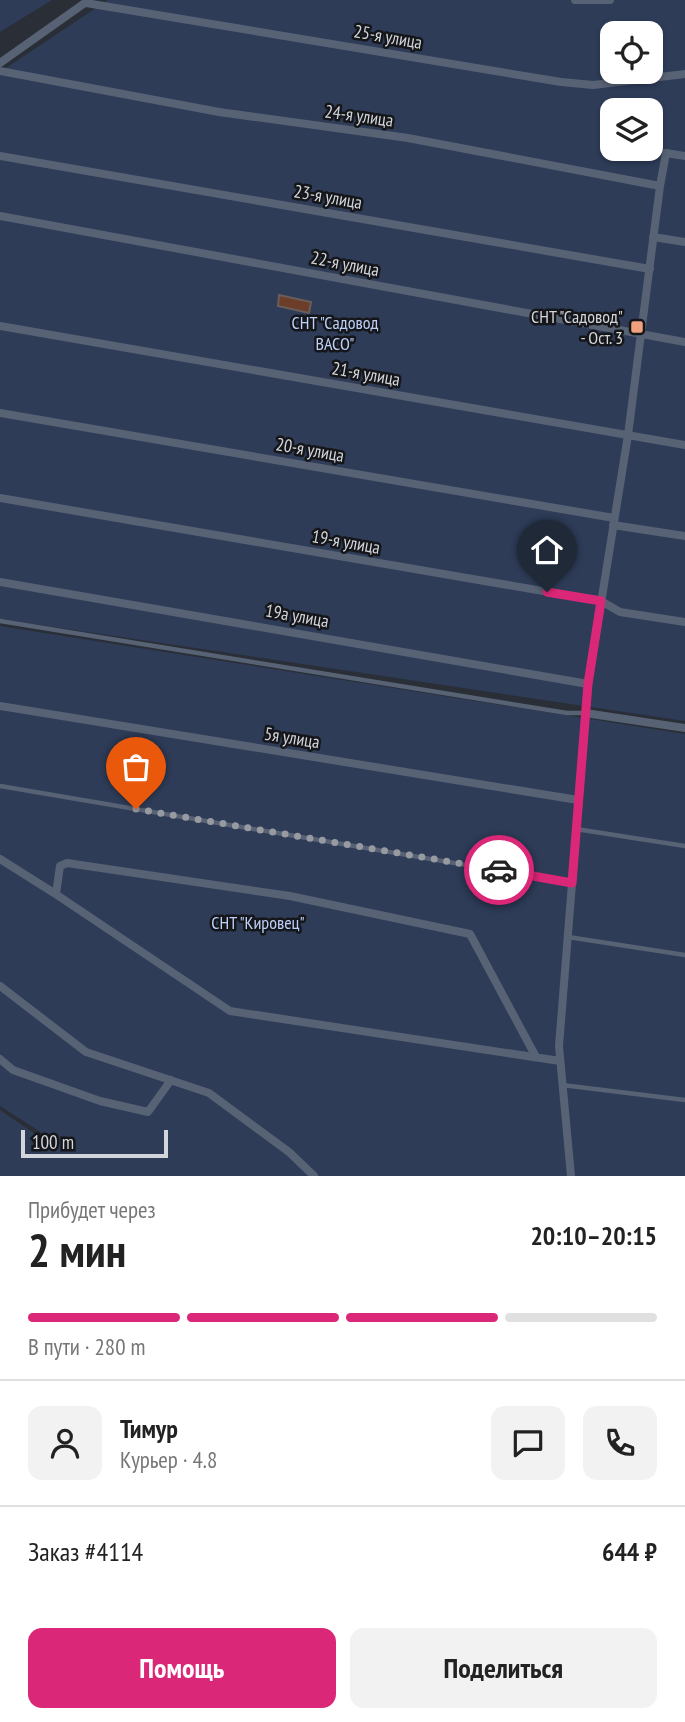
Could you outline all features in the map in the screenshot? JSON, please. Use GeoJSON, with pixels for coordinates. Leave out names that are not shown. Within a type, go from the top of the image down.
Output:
{"type":"FeatureCollection","features":[{"type":"Feature","properties":{"kind":"street"},"geometry":{"type":"LineString","coordinates":[[575,0],[610,0]]}},
{"type":"Feature","properties":{"kind":"street"},"geometry":{"type":"LineString","coordinates":[[0,63],[87,1]]}},
{"type":"Feature","properties":{"kind":"street","name":"25-я улица"},"geometry":{"type":"LineString","coordinates":[[87,1],[561,82],[593,85],[685,74]]}},
{"type":"Feature","properties":{"kind":"street","name":"24-я улица"},"geometry":{"type":"LineString","coordinates":[[0,71],[219,112],[408,138],[660,186]]}},
{"type":"Feature","properties":{"kind":"street"},"geometry":{"type":"LineString","coordinates":[[571,1176],[558,1046],[588,684],[628,435],[666,153],[685,156]]}},
{"type":"Feature","properties":{"kind":"street","name":"23-я улица"},"geometry":{"type":"LineString","coordinates":[[0,156],[650,269]]}},
{"type":"Feature","properties":{"kind":"street","name":"22-я улица"},"geometry":{"type":"LineString","coordinates":[[0,216],[685,342]]}},
{"type":"Feature","properties":{"kind":"street"},"geometry":{"type":"LineString","coordinates":[[653,237],[685,242]]}},
{"type":"Feature","properties":{"kind":"street","name":"21-я улица"},"geometry":{"type":"LineString","coordinates":[[0,326],[685,445]]}},
{"type":"Feature","properties":{"kind":"street","name":"20-я улица"},"geometry":{"type":"LineString","coordinates":[[0,413],[614,522],[685,537]]}},
{"type":"Feature","properties":{"kind":"street","name":"19-я улица"},"geometry":{"type":"LineString","coordinates":[[0,498],[601,601],[620,612],[685,622]]}},
{"type":"Feature","properties":{"kind":"street","name":"19а улица"},"geometry":{"type":"LineString","coordinates":[[0,582],[588,684]]}},
{"type":"Feature","properties":{"kind":"street","name":"5я улица"},"geometry":{"type":"LineString","coordinates":[[0,706],[578,800]]}},
{"type":"Feature","properties":{"kind":"street"},"geometry":{"type":"LineString","coordinates":[[585,713],[685,727]]}},
{"type":"Feature","properties":{"kind":"street"},"geometry":{"type":"LineString","coordinates":[[0,859],[230,1011],[560,1061]]}},
{"type":"Feature","properties":{"kind":"street"},"geometry":{"type":"LineString","coordinates":[[56,894],[60,866],[67,863],[290,896],[470,934],[536,1057]]}},
{"type":"Feature","properties":{"kind":"street"},"geometry":{"type":"LineString","coordinates":[[0,986],[86,1052],[209,1093],[289,1152],[314,1176]]}},
{"type":"Feature","properties":{"kind":"street"},"geometry":{"type":"LineString","coordinates":[[0,1059],[13,1070],[100,1101],[148,1112],[171,1080]]}},
{"type":"Feature","properties":{"kind":"lane"},"geometry":{"type":"LineString","coordinates":[[0,621],[553,711],[585,713]]}},
{"type":"Feature","properties":{"kind":"lane"},"geometry":{"type":"LineString","coordinates":[[0,786],[572,883]]}},
{"type":"Feature","properties":{"kind":"lane"},"geometry":{"type":"LineString","coordinates":[[576,829],[685,846]]}},
{"type":"Feature","properties":{"kind":"lane"},"geometry":{"type":"LineString","coordinates":[[567,937],[685,955]]}},
{"type":"Feature","properties":{"kind":"lane"},"geometry":{"type":"LineString","coordinates":[[562,1085],[685,1100]]}},
{"type":"Feature","properties":{"kind":"green space"},"geometry":{"type":"Polygon","coordinates":[[[0,0],[52,0],[0,32],[0,0]]]}},
{"type":"Feature","properties":{"kind":"green space","name":"СНТ \"Садовод ВАСО\""},"geometry":{"type":"Polygon","coordinates":[[[108,0],[685,0],[685,721],[0,619],[0,72],[108,0]]]}},
{"type":"Feature","properties":{"kind":"green space","name":"СНТ \"Кировец\""},"geometry":{"type":"Polygon","coordinates":[[[0,626],[685,734],[685,1176],[0,1176],[0,1110],[48,1143],[56,1142],[0,1106],[0,626]]]}},
{"type":"Feature","properties":{"kind":"building"},"geometry":{"type":"Polygon","coordinates":[[[279,295],[311,302],[309,313],[278,306],[279,295]]]}},
{"type":"Feature","properties":{"kind":"way so far"},"geometry":{"type":"LineString","coordinates":[[136,809],[499,870]]}},
{"type":"Feature","properties":{"kind":"place","name":"СНТ \"Садовод\" - Ост. 3"},"geometry":{"type":"Point","coordinates":[637,327]}},
{"type":"Feature","properties":{"kind":"route"},"geometry":{"type":"LineString","coordinates":[[499,870],[572,883],[588,684],[601,601],[547,592]]}}]}
